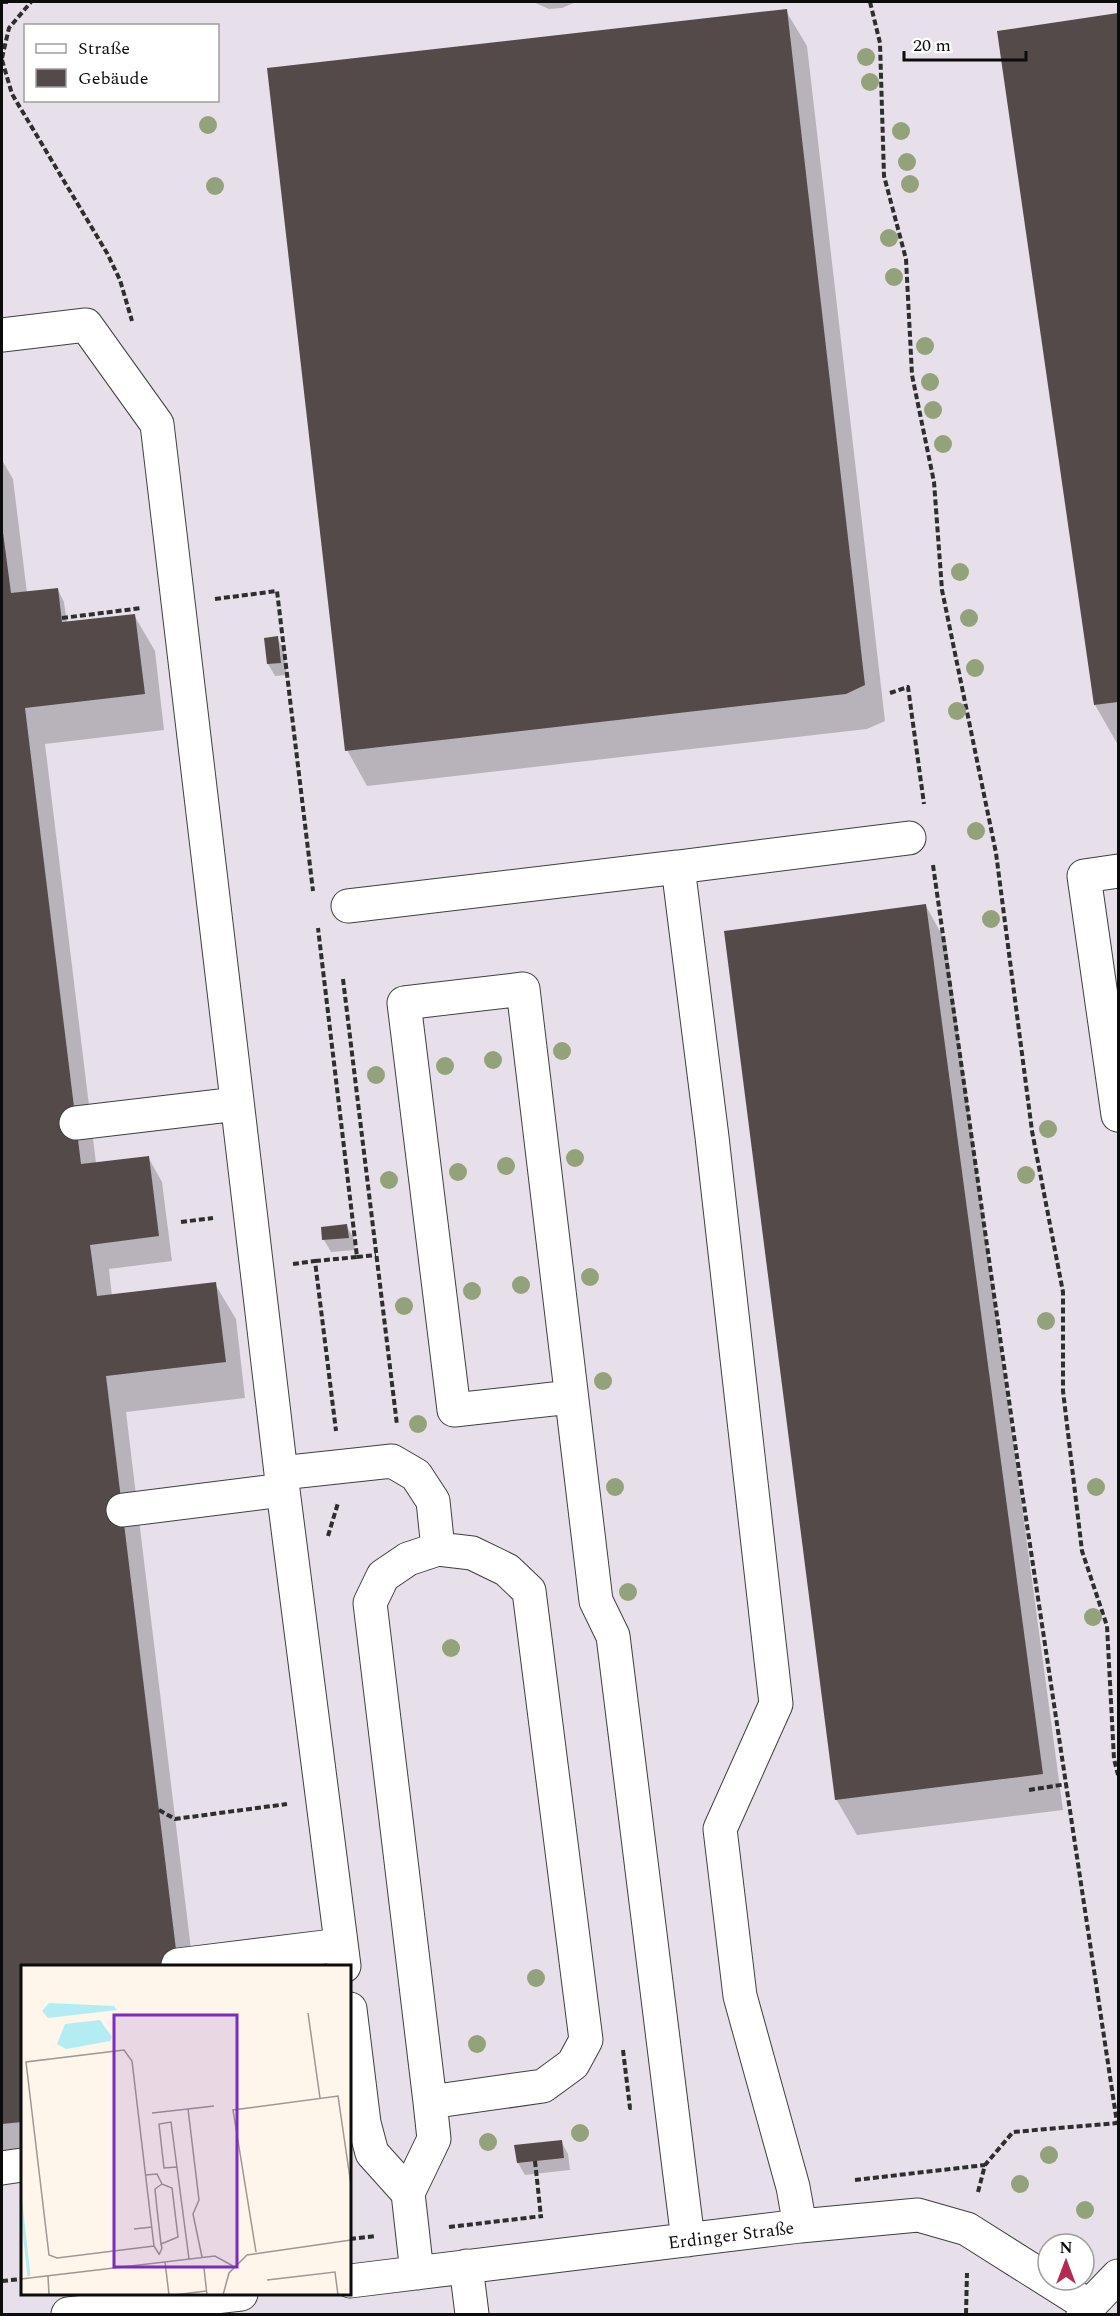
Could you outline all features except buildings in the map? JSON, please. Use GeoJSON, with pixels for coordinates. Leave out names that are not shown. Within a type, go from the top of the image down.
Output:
{"type":"FeatureCollection","features":[{"type":"Feature","properties":{"kind":"street"},"geometry":{"type":"LineString","coordinates":[[2,335],[86,325],[157,424],[282,1481],[343,1956],[178,1965]]}},
{"type":"Feature","properties":{"kind":"street"},"geometry":{"type":"LineString","coordinates":[[348,906],[909,838]]}},
{"type":"Feature","properties":{"kind":"street"},"geometry":{"type":"LineString","coordinates":[[678,867],[711,1125],[776,1704],[720,1830],[740,1996],[794,2187],[800,2226]]}},
{"type":"Feature","properties":{"kind":"street"},"geometry":{"type":"LineString","coordinates":[[1119,871],[1084,876],[1119,1115]]}},
{"type":"Feature","properties":{"kind":"street"},"geometry":{"type":"LineString","coordinates":[[571,1396],[454,1410],[404,1003],[523,989],[596,1601],[613,1636],[688,2240]]}},
{"type":"Feature","properties":{"kind":"street"},"geometry":{"type":"LineString","coordinates":[[76,1123],[237,1104]]}},
{"type":"Feature","properties":{"kind":"street"},"geometry":{"type":"LineString","coordinates":[[123,1510],[392,1461],[416,1475],[433,1501],[438,1549]]}},
{"type":"Feature","properties":{"kind":"street"},"geometry":{"type":"LineString","coordinates":[[417,2272],[408,2193],[434,2139],[370,1603],[383,1576],[408,1559],[438,1549],[472,1553],[507,1570],[529,1591],[586,2040],[573,2064],[543,2086],[430,2102]]}},
{"type":"Feature","properties":{"kind":"street"},"geometry":{"type":"LineString","coordinates":[[351,2025],[357,2124],[372,2153],[408,2193]]}},
{"type":"Feature","properties":{"kind":"street"},"geometry":{"type":"LineString","coordinates":[[2,2168],[21,2165]]}},
{"type":"Feature","properties":{"kind":"street","name":"Erdinger Straße"},"geometry":{"type":"LineString","coordinates":[[351,2281],[800,2226],[918,2215],[968,2229],[1086,2310]]}},
{"type":"Feature","properties":{"kind":"street"},"geometry":{"type":"LineString","coordinates":[[466,2266],[472,2314]]}},
{"type":"Feature","properties":{"kind":"street"},"geometry":{"type":"LineString","coordinates":[[1086,2310],[1119,2276]]}},
{"type":"Feature","properties":{"kind":"street"},"geometry":{"type":"LineString","coordinates":[[68,2314],[232,2295]]}},
{"type":"Feature","properties":{"kind":"path"},"geometry":{"type":"LineString","coordinates":[[2,2],[10,2]]}},
{"type":"Feature","properties":{"kind":"path"},"geometry":{"type":"LineString","coordinates":[[31,2],[9,28],[2,59],[12,94],[107,253],[120,280],[132,323]]}},
{"type":"Feature","properties":{"kind":"path"},"geometry":{"type":"LineString","coordinates":[[870,2],[880,43],[884,176],[906,259],[912,375],[934,482],[942,590],[996,853],[1032,1131],[1063,1292],[1063,1390],[1082,1551],[1107,1626],[1114,1759],[1119,1775]]}},
{"type":"Feature","properties":{"kind":"path"},"geometry":{"type":"LineString","coordinates":[[62,618],[277,591],[314,900]]}},
{"type":"Feature","properties":{"kind":"path"},"geometry":{"type":"LineString","coordinates":[[890,693],[908,687],[924,804]]}},
{"type":"Feature","properties":{"kind":"path"},"geometry":{"type":"LineString","coordinates":[[933,863],[1021,1485],[1118,2123],[1013,2132],[985,2165],[968,2229]]}},
{"type":"Feature","properties":{"kind":"path"},"geometry":{"type":"LineString","coordinates":[[317,924],[357,1257]]}},
{"type":"Feature","properties":{"kind":"path"},"geometry":{"type":"LineString","coordinates":[[315,1261],[376,1254]]}},
{"type":"Feature","properties":{"kind":"path"},"geometry":{"type":"LineString","coordinates":[[1029,1790],[1067,1784]]}},
{"type":"Feature","properties":{"kind":"path"},"geometry":{"type":"LineString","coordinates":[[159,1810],[175,1819]]}},
{"type":"Feature","properties":{"kind":"path"},"geometry":{"type":"LineString","coordinates":[[535,2161],[541,2217]]}},
{"type":"Feature","properties":{"kind":"path"},"geometry":{"type":"LineString","coordinates":[[2,2282],[21,2279]]}},
{"type":"Feature","properties":{"kind":"shaded area"},"geometry":{"type":"Polygon","coordinates":[[[2,2],[1118,2],[1118,2314],[2,2314],[2,2]]]}}]}
